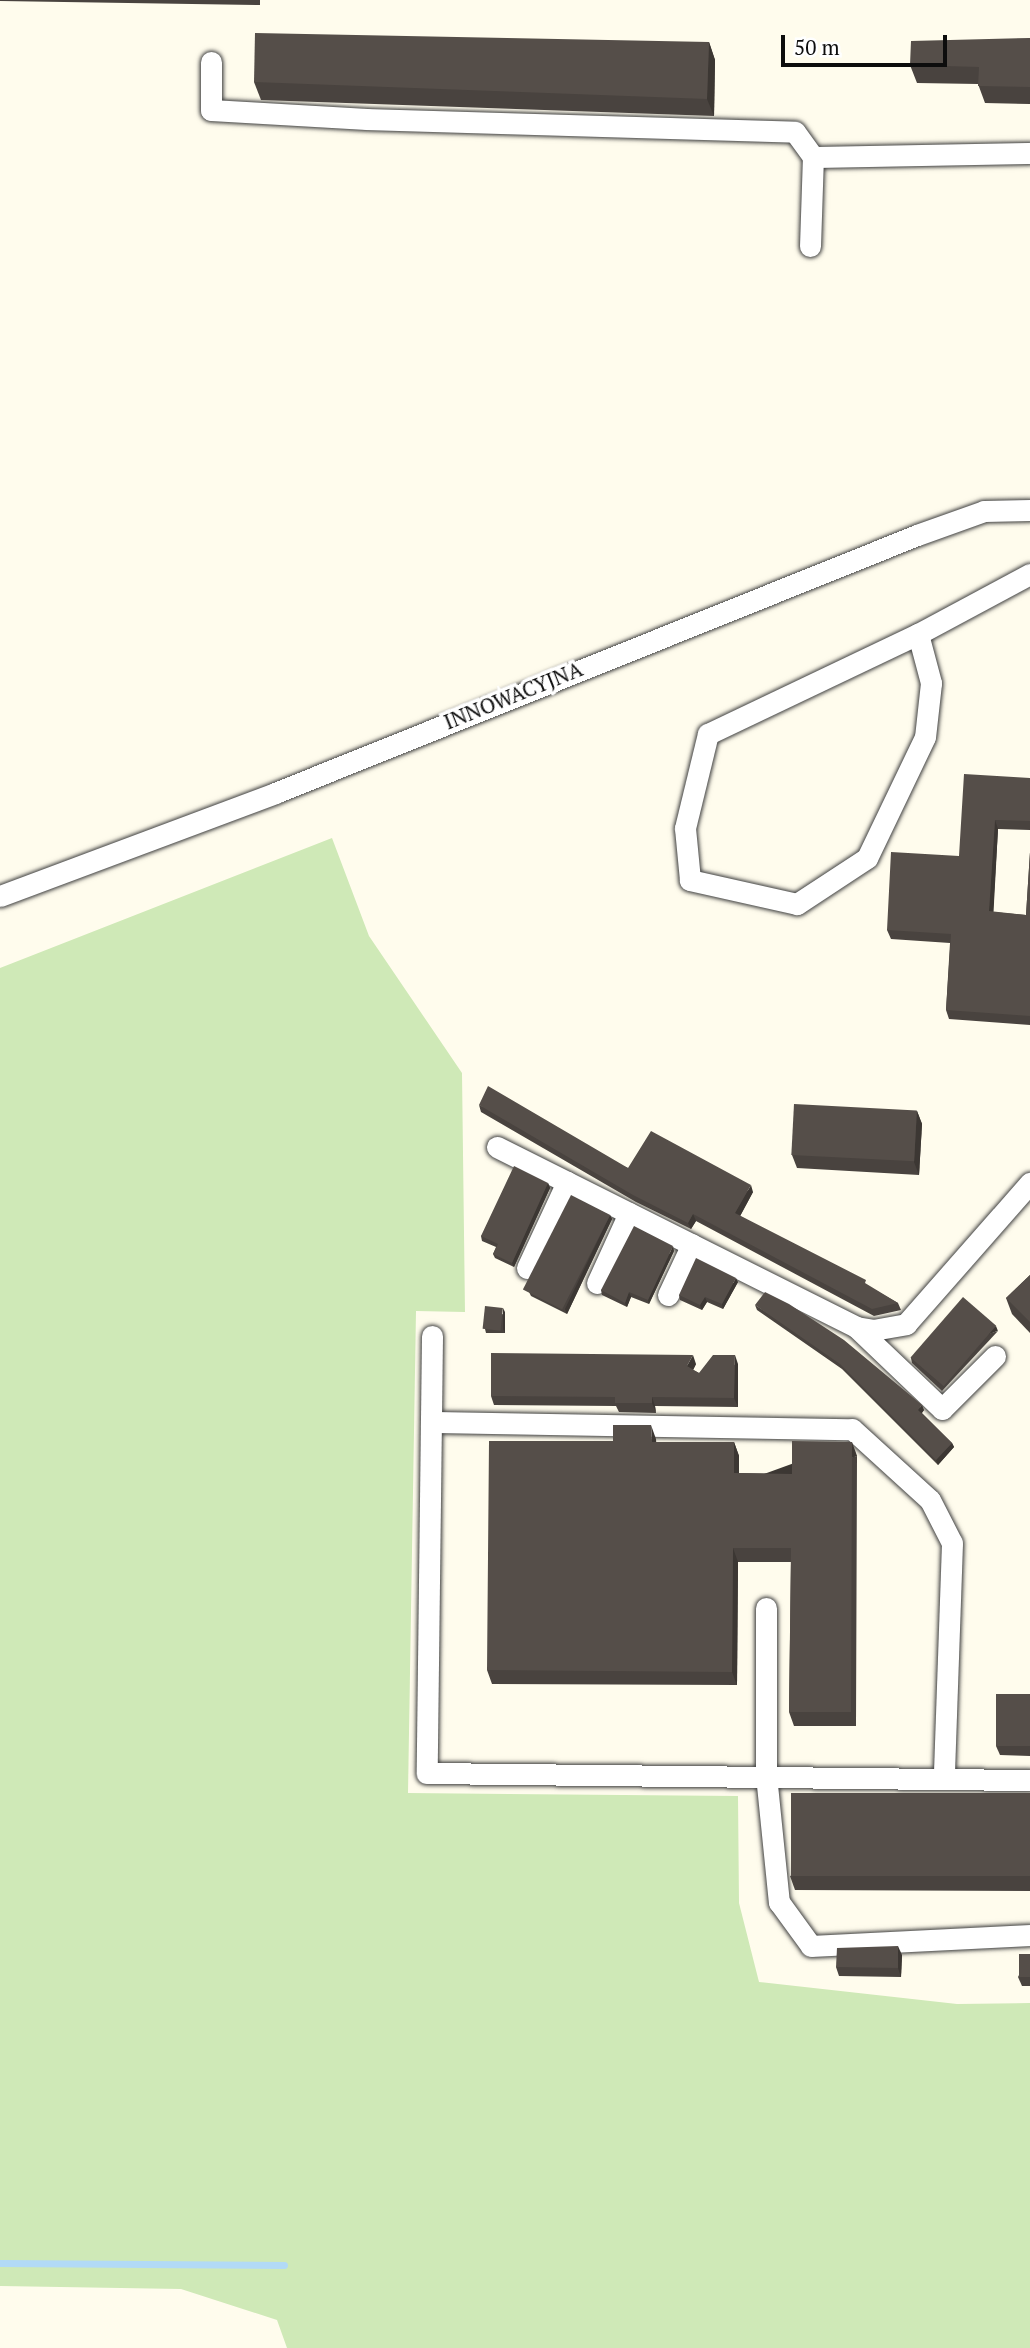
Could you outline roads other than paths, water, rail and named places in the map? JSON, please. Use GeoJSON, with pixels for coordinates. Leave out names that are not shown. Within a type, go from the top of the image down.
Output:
{"type":"FeatureCollection","features":[{"type":"Feature","properties":{"kind":"street"},"geometry":{"type":"LineString","coordinates":[[211,62],[211,110],[367,119],[795,132],[813,157],[810,246]]}},
{"type":"Feature","properties":{"kind":"street"},"geometry":{"type":"LineString","coordinates":[[813,157],[1030,153]]}},
{"type":"Feature","properties":{"kind":"street","name":"INNOWACYJNA"},"geometry":{"type":"LineString","coordinates":[[0,896],[275,793],[917,535],[984,511],[1030,510]]}},
{"type":"Feature","properties":{"kind":"street"},"geometry":{"type":"LineString","coordinates":[[918,634],[931,683],[925,737],[867,858],[797,904],[690,880],[685,828],[708,734],[918,634],[1030,574]]}},
{"type":"Feature","properties":{"kind":"street"},"geometry":{"type":"LineString","coordinates":[[497,1147],[856,1327],[942,1409],[995,1356]]}},
{"type":"Feature","properties":{"kind":"street"},"geometry":{"type":"LineString","coordinates":[[527,1268],[566,1182]]}},
{"type":"Feature","properties":{"kind":"street"},"geometry":{"type":"LineString","coordinates":[[856,1327],[873,1330],[906,1324],[1030,1183]]}},
{"type":"Feature","properties":{"kind":"street"},"geometry":{"type":"LineString","coordinates":[[597,1283],[629,1213]]}},
{"type":"Feature","properties":{"kind":"street"},"geometry":{"type":"LineString","coordinates":[[668,1295],[692,1244]]}},
{"type":"Feature","properties":{"kind":"street"},"geometry":{"type":"LineString","coordinates":[[432,1336],[427,1773],[1030,1780]]}},
{"type":"Feature","properties":{"kind":"street"},"geometry":{"type":"LineString","coordinates":[[431,1422],[852,1430],[930,1500],[952,1544],[944,1777]]}},
{"type":"Feature","properties":{"kind":"street"},"geometry":{"type":"LineString","coordinates":[[766,1608],[766,1775],[779,1902],[811,1946],[1030,1935]]}},
{"type":"Feature","properties":{"kind":"waterway"},"geometry":{"type":"LineString","coordinates":[[0,2263],[284,2265]]}}]}
